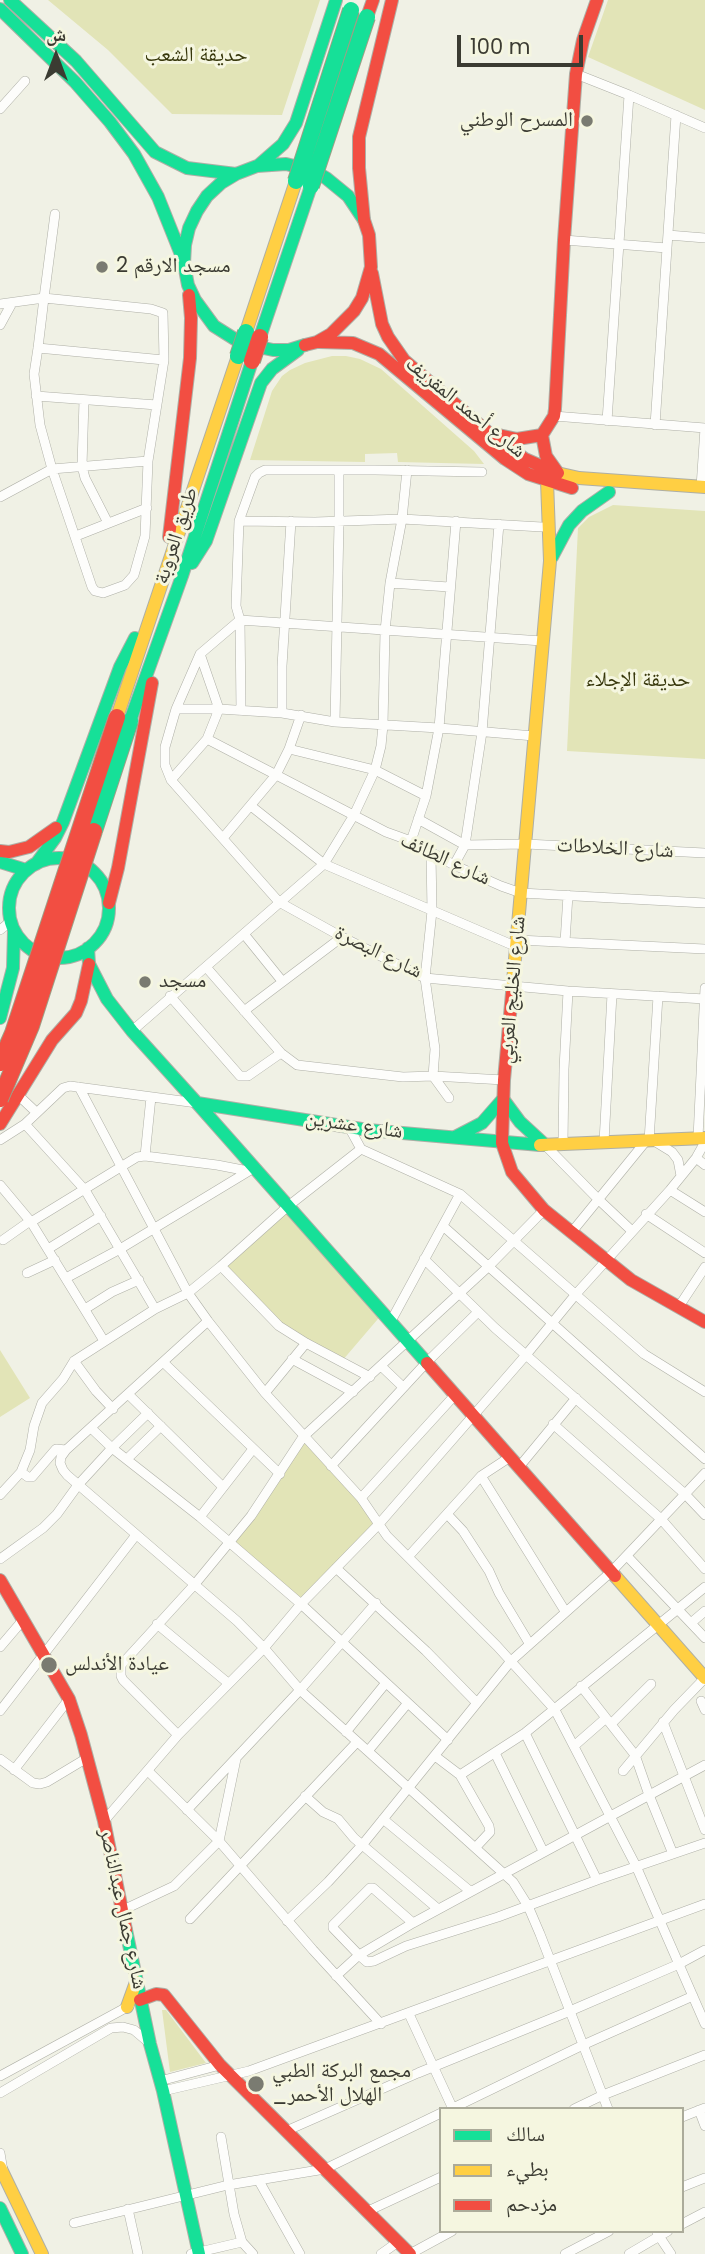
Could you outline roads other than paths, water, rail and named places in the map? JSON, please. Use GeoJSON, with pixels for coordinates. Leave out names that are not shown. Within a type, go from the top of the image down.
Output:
{"type":"FeatureCollection","features":[{"type":"Feature","properties":{"kind":"main road"},"geometry":{"type":"LineString","coordinates":[[10,0],[76,61],[155,152],[187,168],[236,174]]}},
{"type":"Feature","properties":{"kind":"main road"},"geometry":{"type":"LineString","coordinates":[[257,166],[284,144],[296,123],[336,0]]}},
{"type":"Feature","properties":{"kind":"main road"},"geometry":{"type":"LineString","coordinates":[[245,358],[304,183],[373,0]]}},
{"type":"Feature","properties":{"kind":"main road"},"geometry":{"type":"LineString","coordinates":[[182,576],[206,541],[261,383],[282,360],[337,329],[354,312],[362,298],[371,267],[359,169],[359,137],[392,0]]}},
{"type":"Feature","properties":{"kind":"main road"},"geometry":{"type":"LineString","coordinates":[[552,477],[542,435],[554,416],[576,74],[583,40],[597,0]]}},
{"type":"Feature","properties":{"kind":"main road"},"geometry":{"type":"LineString","coordinates":[[304,183],[352,5]]}},
{"type":"Feature","properties":{"kind":"main road"},"geometry":{"type":"LineString","coordinates":[[0,9],[75,82],[134,154],[158,197],[184,264],[191,318],[190,358],[164,575]]}},
{"type":"Feature","properties":{"kind":"main road"},"geometry":{"type":"LineString","coordinates":[[184,264],[189,228],[207,196],[221,183],[257,166],[286,164],[326,178],[348,196],[364,220]]}},
{"type":"Feature","properties":{"kind":"main road","name":"شارع أحمد المقريف"},"geometry":{"type":"LineString","coordinates":[[371,267],[382,324],[396,349],[413,369],[489,433],[525,459],[575,488],[609,492],[704,491]]}},
{"type":"Feature","properties":{"kind":"main road"},"geometry":{"type":"LineString","coordinates":[[188,285],[195,300],[214,326],[242,343],[273,350],[311,344]]}},
{"type":"Feature","properties":{"kind":"main road","name":"شارع أحمد المقريف"},"geometry":{"type":"LineString","coordinates":[[311,344],[353,343],[379,354],[484,443],[528,474],[704,491]]}},
{"type":"Feature","properties":{"kind":"main road","name":"طريق العروبة"},"geometry":{"type":"LineString","coordinates":[[161,610],[164,575],[245,358]]}},
{"type":"Feature","properties":{"kind":"main road","name":"طريق العروبة"},"geometry":{"type":"LineString","coordinates":[[124,719],[161,610],[182,576],[245,358]]}},
{"type":"Feature","properties":{"kind":"main road"},"geometry":{"type":"LineString","coordinates":[[489,433],[517,439],[542,435]]}},
{"type":"Feature","properties":{"kind":"main road","name":"شارع الخليج العربي"},"geometry":{"type":"LineString","coordinates":[[552,477],[550,561],[504,1080],[502,1143],[512,1172],[544,1210],[631,1280],[705,1322]]}},
{"type":"Feature","properties":{"kind":"main road","name":"شارع الخليج العربي"},"geometry":{"type":"LineString","coordinates":[[550,561],[569,525],[609,492]]}},
{"type":"Feature","properties":{"kind":"main road"},"geometry":{"type":"LineString","coordinates":[[88,956],[55,958],[39,954],[24,944],[8,922],[11,894],[17,881],[55,838],[120,667],[161,610]]}},
{"type":"Feature","properties":{"kind":"main road"},"geometry":{"type":"LineString","coordinates":[[0,1124],[52,1040],[76,1013],[88,956],[108,919],[161,610]]}},
{"type":"Feature","properties":{"kind":"main road"},"geometry":{"type":"LineString","coordinates":[[0,1063],[124,719]]}},
{"type":"Feature","properties":{"kind":"main road"},"geometry":{"type":"LineString","coordinates":[[0,1099],[31,1026],[124,719]]}},
{"type":"Feature","properties":{"kind":"main road"},"geometry":{"type":"LineString","coordinates":[[0,850],[9,852],[29,847],[63,822]]}},
{"type":"Feature","properties":{"kind":"main road"},"geometry":{"type":"LineString","coordinates":[[0,862],[31,867],[55,858],[74,860],[91,870],[103,885],[109,903]]}},
{"type":"Feature","properties":{"kind":"main road"},"geometry":{"type":"LineString","coordinates":[[0,889],[8,922],[13,968],[0,1018]]}},
{"type":"Feature","properties":{"kind":"main road"},"geometry":{"type":"LineString","coordinates":[[88,956],[107,999],[251,1170],[391,1321],[611,1572],[703,1672]]}},
{"type":"Feature","properties":{"kind":"main road"},"geometry":{"type":"LineString","coordinates":[[452,1138],[482,1124],[503,1100],[520,1122],[545,1145]]}},
{"type":"Feature","properties":{"kind":"main road","name":"شارع عشرين"},"geometry":{"type":"LineString","coordinates":[[197,1103],[349,1127],[502,1143],[545,1145],[703,1139]]}},
{"type":"Feature","properties":{"kind":"main road","name":"شارع جمال عبدالناصر"},"geometry":{"type":"LineString","coordinates":[[0,1580],[69,1699],[87,1758],[123,1910],[136,1978],[134,2003],[162,2086],[197,2253]]}},
{"type":"Feature","properties":{"kind":"main road"},"geometry":{"type":"LineString","coordinates":[[134,2003],[156,1994],[164,1995],[225,2070],[410,2254]]}},
{"type":"Feature","properties":{"kind":"main road"},"geometry":{"type":"LineString","coordinates":[[2,2171],[42,2254]]}},
{"type":"Feature","properties":{"kind":"main road"},"geometry":{"type":"LineString","coordinates":[[0,2208],[4,2222],[22,2254]]}},
{"type":"Feature","properties":{"kind":"street"},"geometry":{"type":"LineString","coordinates":[[576,74],[705,128]]}},
{"type":"Feature","properties":{"kind":"street"},"geometry":{"type":"LineString","coordinates":[[2,104],[25,80]]}},
{"type":"Feature","properties":{"kind":"street"},"geometry":{"type":"LineString","coordinates":[[607,421],[629,94]]}},
{"type":"Feature","properties":{"kind":"street"},"geometry":{"type":"LineString","coordinates":[[655,425],[676,115]]}},
{"type":"Feature","properties":{"kind":"street"},"geometry":{"type":"LineString","coordinates":[[0,304],[44,298],[161,311],[164,360],[148,461],[145,536],[134,575],[125,585],[103,593],[95,591],[52,469],[40,425],[34,374],[38,348],[44,298],[55,214]]}},
{"type":"Feature","properties":{"kind":"street"},"geometry":{"type":"LineString","coordinates":[[668,235],[705,238]]}},
{"type":"Feature","properties":{"kind":"street"},"geometry":{"type":"LineString","coordinates":[[564,240],[667,248]]}},
{"type":"Feature","properties":{"kind":"street"},"geometry":{"type":"LineString","coordinates":[[0,325],[12,303]]}},
{"type":"Feature","properties":{"kind":"street"},"geometry":{"type":"LineString","coordinates":[[38,348],[164,360]]}},
{"type":"Feature","properties":{"kind":"street"},"geometry":{"type":"LineString","coordinates":[[36,396],[157,405]]}},
{"type":"Feature","properties":{"kind":"street"},"geometry":{"type":"LineString","coordinates":[[84,400],[82,466],[85,478],[108,523]]}},
{"type":"Feature","properties":{"kind":"street"},"geometry":{"type":"LineString","coordinates":[[554,416],[705,428],[704,491]]}},
{"type":"Feature","properties":{"kind":"street"},"geometry":{"type":"LineString","coordinates":[[0,497],[52,469],[148,461]]}},
{"type":"Feature","properties":{"kind":"street"},"geometry":{"type":"LineString","coordinates":[[240,711],[240,620],[236,606],[239,521],[250,489],[259,473],[265,470],[482,472]]}},
{"type":"Feature","properties":{"kind":"street"},"geometry":{"type":"LineString","coordinates":[[335,722],[338,470]]}},
{"type":"Feature","properties":{"kind":"street"},"geometry":{"type":"LineString","coordinates":[[132,1031],[324,864],[354,815],[375,771],[383,725],[390,583],[402,519],[407,470]]}},
{"type":"Feature","properties":{"kind":"street"},"geometry":{"type":"LineString","coordinates":[[76,536],[147,508]]}},
{"type":"Feature","properties":{"kind":"street"},"geometry":{"type":"LineString","coordinates":[[239,521],[339,522],[402,519],[542,527]]}},
{"type":"Feature","properties":{"kind":"street"},"geometry":{"type":"LineString","coordinates":[[282,713],[291,521]]}},
{"type":"Feature","properties":{"kind":"street"},"geometry":{"type":"LineString","coordinates":[[411,841],[426,796],[439,728],[456,521]]}},
{"type":"Feature","properties":{"kind":"street"},"geometry":{"type":"LineString","coordinates":[[454,865],[464,845],[482,732],[499,524]]}},
{"type":"Feature","properties":{"kind":"street"},"geometry":{"type":"LineString","coordinates":[[390,583],[449,587]]}},
{"type":"Feature","properties":{"kind":"street"},"geometry":{"type":"LineString","coordinates":[[534,736],[335,722],[282,713],[176,709],[200,654],[240,620],[542,641]]}},
{"type":"Feature","properties":{"kind":"street"},"geometry":{"type":"LineString","coordinates":[[171,780],[207,739],[219,709],[200,654]]}},
{"type":"Feature","properties":{"kind":"street","name":"شارع البصرة"},"geometry":{"type":"LineString","coordinates":[[176,709],[165,747],[165,765],[171,780],[279,902],[342,937],[425,978],[568,991],[704,999]]}},
{"type":"Feature","properties":{"kind":"street"},"geometry":{"type":"LineString","coordinates":[[223,838],[276,775],[289,750],[301,715]]}},
{"type":"Feature","properties":{"kind":"street","name":"شارع الطائف"},"geometry":{"type":"LineString","coordinates":[[207,739],[386,832],[521,893],[705,903]]}},
{"type":"Feature","properties":{"kind":"street"},"geometry":{"type":"LineString","coordinates":[[289,750],[375,771],[426,796]]}},
{"type":"Feature","properties":{"kind":"street"},"geometry":{"type":"LineString","coordinates":[[251,806],[324,864],[432,911],[517,943],[565,942],[705,949]]}},
{"type":"Feature","properties":{"kind":"street"},"geometry":{"type":"LineString","coordinates":[[418,820],[464,845]]}},
{"type":"Feature","properties":{"kind":"street","name":"شارع الخلاطات"},"geometry":{"type":"LineString","coordinates":[[464,845],[526,844],[705,853]]}},
{"type":"Feature","properties":{"kind":"street"},"geometry":{"type":"LineString","coordinates":[[431,854],[432,911],[425,978],[435,1049],[433,1076],[449,1098]]}},
{"type":"Feature","properties":{"kind":"street"},"geometry":{"type":"LineString","coordinates":[[565,942],[568,895]]}},
{"type":"Feature","properties":{"kind":"street"},"geometry":{"type":"LineString","coordinates":[[244,934],[282,981]]}},
{"type":"Feature","properties":{"kind":"street"},"geometry":{"type":"LineString","coordinates":[[244,1011],[342,937]]}},
{"type":"Feature","properties":{"kind":"street"},"geometry":{"type":"LineString","coordinates":[[206,967],[281,1053],[297,1065],[403,1077],[504,1080]]}},
{"type":"Feature","properties":{"kind":"street"},"geometry":{"type":"LineString","coordinates":[[104,1821],[178,1735],[264,1648],[301,1604],[379,1524],[696,1158],[703,1139],[705,988]]}},
{"type":"Feature","properties":{"kind":"street"},"geometry":{"type":"LineString","coordinates":[[563,1144],[568,991]]}},
{"type":"Feature","properties":{"kind":"street"},"geometry":{"type":"LineString","coordinates":[[604,1142],[612,994]]}},
{"type":"Feature","properties":{"kind":"street"},"geometry":{"type":"LineString","coordinates":[[170,996],[240,1076],[248,1076],[281,1053]]}},
{"type":"Feature","properties":{"kind":"street"},"geometry":{"type":"LineString","coordinates":[[571,1233],[649,1141],[658,996]]}},
{"type":"Feature","properties":{"kind":"street"},"geometry":{"type":"LineString","coordinates":[[0,1140],[25,1124],[63,1088],[79,1087],[197,1103]]}},
{"type":"Feature","properties":{"kind":"street"},"geometry":{"type":"LineString","coordinates":[[79,1087],[188,1293],[208,1321],[265,1394],[361,1498],[387,1536],[431,1578],[555,1710],[636,1866],[705,2024]]}},
{"type":"Feature","properties":{"kind":"street"},"geometry":{"type":"LineString","coordinates":[[18,1095],[36,1112]]}},
{"type":"Feature","properties":{"kind":"street"},"geometry":{"type":"LineString","coordinates":[[145,1156],[151,1097]]}},
{"type":"Feature","properties":{"kind":"street"},"geometry":{"type":"LineString","coordinates":[[25,1124],[85,1190],[155,1309]]}},
{"type":"Feature","properties":{"kind":"street"},"geometry":{"type":"LineString","coordinates":[[349,1127],[360,1149],[460,1194],[644,1354],[705,1392]]}},
{"type":"Feature","properties":{"kind":"street"},"geometry":{"type":"LineString","coordinates":[[649,1141],[672,1152],[678,1160],[681,1176]]}},
{"type":"Feature","properties":{"kind":"street"},"geometry":{"type":"LineString","coordinates":[[545,1145],[632,1231]]}},
{"type":"Feature","properties":{"kind":"street"},"geometry":{"type":"LineString","coordinates":[[0,1495],[21,1472],[30,1450],[42,1403],[74,1361],[155,1309],[188,1293],[287,1207],[360,1149]]}},
{"type":"Feature","properties":{"kind":"street"},"geometry":{"type":"LineString","coordinates":[[3,1240],[137,1157],[251,1170]]}},
{"type":"Feature","properties":{"kind":"street"},"geometry":{"type":"LineString","coordinates":[[696,1158],[705,1165]]}},
{"type":"Feature","properties":{"kind":"street"},"geometry":{"type":"LineString","coordinates":[[217,1165],[228,1183]]}},
{"type":"Feature","properties":{"kind":"street"},"geometry":{"type":"LineString","coordinates":[[66,1278],[120,1249],[251,1170]]}},
{"type":"Feature","properties":{"kind":"street"},"geometry":{"type":"LineString","coordinates":[[0,1185],[31,1222],[104,1342]]}},
{"type":"Feature","properties":{"kind":"street"},"geometry":{"type":"LineString","coordinates":[[670,1190],[705,1212]]}},
{"type":"Feature","properties":{"kind":"street"},"geometry":{"type":"LineString","coordinates":[[391,1321],[460,1194]]}},
{"type":"Feature","properties":{"kind":"street"},"geometry":{"type":"LineString","coordinates":[[178,1735],[121,1676],[121,1665],[195,1584],[251,1516],[303,1437],[488,1267],[544,1210]]}},
{"type":"Feature","properties":{"kind":"street"},"geometry":{"type":"LineString","coordinates":[[646,1214],[705,1253]]}},
{"type":"Feature","properties":{"kind":"street"},"geometry":{"type":"LineString","coordinates":[[48,1249],[101,1216]]}},
{"type":"Feature","properties":{"kind":"street"},"geometry":{"type":"LineString","coordinates":[[443,1226],[705,1459]]}},
{"type":"Feature","properties":{"kind":"street"},"geometry":{"type":"LineString","coordinates":[[424,1259],[478,1312],[685,1494],[705,1515]]}},
{"type":"Feature","properties":{"kind":"street"},"geometry":{"type":"LineString","coordinates":[[27,1273],[55,1260]]}},
{"type":"Feature","properties":{"kind":"street"},"geometry":{"type":"LineString","coordinates":[[221,1266],[279,1326],[370,1377]]}},
{"type":"Feature","properties":{"kind":"street"},"geometry":{"type":"LineString","coordinates":[[678,1308],[705,1267]]}},
{"type":"Feature","properties":{"kind":"street"},"geometry":{"type":"LineString","coordinates":[[85,1309],[139,1280]]}},
{"type":"Feature","properties":{"kind":"street"},"geometry":{"type":"LineString","coordinates":[[331,1466],[403,1387],[478,1312]]}},
{"type":"Feature","properties":{"kind":"street"},"geometry":{"type":"LineString","coordinates":[[208,1321],[66,1450],[60,1463],[66,1475],[195,1584],[264,1648],[300,1690],[513,1882],[528,1906],[607,2107]]}},
{"type":"Feature","properties":{"kind":"street"},"geometry":{"type":"LineString","coordinates":[[265,1394],[306,1343]]}},
{"type":"Feature","properties":{"kind":"street"},"geometry":{"type":"LineString","coordinates":[[292,1359],[353,1392]]}},
{"type":"Feature","properties":{"kind":"street"},"geometry":{"type":"LineString","coordinates":[[74,1361],[113,1409]]}},
{"type":"Feature","properties":{"kind":"street"},"geometry":{"type":"LineString","coordinates":[[163,1362],[280,1474]]}},
{"type":"Feature","properties":{"kind":"street"},"geometry":{"type":"LineString","coordinates":[[381,1366],[403,1387]]}},
{"type":"Feature","properties":{"kind":"street"},"geometry":{"type":"LineString","coordinates":[[129,1395],[223,1487]]}},
{"type":"Feature","properties":{"kind":"street"},"geometry":{"type":"LineString","coordinates":[[361,1498],[455,1395]]}},
{"type":"Feature","properties":{"kind":"street"},"geometry":{"type":"LineString","coordinates":[[408,1558],[481,1476],[514,1462],[576,1398]]}},
{"type":"Feature","properties":{"kind":"street"},"geometry":{"type":"LineString","coordinates":[[0,1559],[50,1521],[111,1448],[148,1413]]}},
{"type":"Feature","properties":{"kind":"street"},"geometry":{"type":"LineString","coordinates":[[553,1424],[661,1519],[705,1569]]}},
{"type":"Feature","properties":{"kind":"street"},"geometry":{"type":"LineString","coordinates":[[127,1460],[161,1426]]}},
{"type":"Feature","properties":{"kind":"street"},"geometry":{"type":"LineString","coordinates":[[91,1428],[111,1448],[200,1517],[301,1604],[448,1740]]}},
{"type":"Feature","properties":{"kind":"street"},"geometry":{"type":"LineString","coordinates":[[21,1472],[32,1477],[56,1449],[66,1450]]}},
{"type":"Feature","properties":{"kind":"street"},"geometry":{"type":"LineString","coordinates":[[200,1517],[253,1449]]}},
{"type":"Feature","properties":{"kind":"street"},"geometry":{"type":"LineString","coordinates":[[287,1921],[363,1844],[511,1661],[611,1572],[705,1473]]}},
{"type":"Feature","properties":{"kind":"street"},"geometry":{"type":"LineString","coordinates":[[481,1476],[565,1611]]}},
{"type":"Feature","properties":{"kind":"street"},"geometry":{"type":"LineString","coordinates":[[447,1514],[477,1552],[529,1643]]}},
{"type":"Feature","properties":{"kind":"street"},"geometry":{"type":"LineString","coordinates":[[0,1711],[136,1535]]}},
{"type":"Feature","properties":{"kind":"street"},"geometry":{"type":"LineString","coordinates":[[627,1556],[705,1638]]}},
{"type":"Feature","properties":{"kind":"street"},"geometry":{"type":"LineString","coordinates":[[336,1568],[376,1603],[476,1702]]}},
{"type":"Feature","properties":{"kind":"street"},"geometry":{"type":"LineString","coordinates":[[460,1775],[555,1710],[705,1587]]}},
{"type":"Feature","properties":{"kind":"street"},"geometry":{"type":"LineString","coordinates":[[187,1810],[300,1690],[376,1603]]}},
{"type":"Feature","properties":{"kind":"street"},"geometry":{"type":"LineString","coordinates":[[691,1623],[705,1611]]}},
{"type":"Feature","properties":{"kind":"street"},"geometry":{"type":"LineString","coordinates":[[0,1647],[23,1620]]}},
{"type":"Feature","properties":{"kind":"street"},"geometry":{"type":"LineString","coordinates":[[157,1624],[229,1683]]}},
{"type":"Feature","properties":{"kind":"street"},"geometry":{"type":"LineString","coordinates":[[623,1771],[703,1672]]}},
{"type":"Feature","properties":{"kind":"street"},"geometry":{"type":"LineString","coordinates":[[345,1732],[385,1684]]}},
{"type":"Feature","properties":{"kind":"street"},"geometry":{"type":"LineString","coordinates":[[574,1746],[651,1684]]}},
{"type":"Feature","properties":{"kind":"street"},"geometry":{"type":"LineString","coordinates":[[581,1686],[635,1755],[673,1854]]}},
{"type":"Feature","properties":{"kind":"street"},"geometry":{"type":"LineString","coordinates":[[15,1770],[69,1699]]}},
{"type":"Feature","properties":{"kind":"street"},"geometry":{"type":"LineString","coordinates":[[368,1751],[407,1704]]}},
{"type":"Feature","properties":{"kind":"street"},"geometry":{"type":"LineString","coordinates":[[663,1723],[705,1830]]}},
{"type":"Feature","properties":{"kind":"street"},"geometry":{"type":"LineString","coordinates":[[525,1733],[597,1880]]}},
{"type":"Feature","properties":{"kind":"street"},"geometry":{"type":"LineString","coordinates":[[190,1919],[357,1742]]}},
{"type":"Feature","properties":{"kind":"street"},"geometry":{"type":"LineString","coordinates":[[495,1753],[543,1851]]}},
{"type":"Feature","properties":{"kind":"street"},"geometry":{"type":"LineString","coordinates":[[435,1756],[460,1775],[489,1826],[489,1832],[476,1847]]}},
{"type":"Feature","properties":{"kind":"street"},"geometry":{"type":"LineString","coordinates":[[123,1910],[174,1886],[219,1841],[236,1757]]}},
{"type":"Feature","properties":{"kind":"street"},"geometry":{"type":"LineString","coordinates":[[0,1759],[33,1783],[40,1784],[87,1758]]}},
{"type":"Feature","properties":{"kind":"street"},"geometry":{"type":"LineString","coordinates":[[336,1976],[359,1955],[413,1923],[705,1765]]}},
{"type":"Feature","properties":{"kind":"street"},"geometry":{"type":"LineString","coordinates":[[148,1771],[219,1841],[287,1921],[381,2024]]}},
{"type":"Feature","properties":{"kind":"street"},"geometry":{"type":"LineString","coordinates":[[305,1796],[323,1812],[338,1819],[354,1838],[438,1909]]}},
{"type":"Feature","properties":{"kind":"street"},"geometry":{"type":"LineString","coordinates":[[383,1819],[470,1891]]}},
{"type":"Feature","properties":{"kind":"street"},"geometry":{"type":"LineString","coordinates":[[413,1923],[373,1888],[367,1889],[333,1925],[334,1931],[359,1955],[367,1962],[374,1961],[405,1946],[528,1906],[705,1843]]}},
{"type":"Feature","properties":{"kind":"street"},"geometry":{"type":"LineString","coordinates":[[162,2086],[225,2070],[249,2071],[705,1904]]}},
{"type":"Feature","properties":{"kind":"street"},"geometry":{"type":"LineString","coordinates":[[286,2131],[679,1964],[705,1950]]}},
{"type":"Feature","properties":{"kind":"street"},"geometry":{"type":"LineString","coordinates":[[456,2107],[583,2045],[693,1996]]}},
{"type":"Feature","properties":{"kind":"street"},"geometry":{"type":"LineString","coordinates":[[0,2076],[134,2003]]}},
{"type":"Feature","properties":{"kind":"street"},"geometry":{"type":"LineString","coordinates":[[410,2014],[451,2107]]}},
{"type":"Feature","properties":{"kind":"street"},"geometry":{"type":"LineString","coordinates":[[0,2093],[111,2028],[134,2030],[150,2044]]}},
{"type":"Feature","properties":{"kind":"street"},"geometry":{"type":"LineString","coordinates":[[579,2107],[705,2055]]}},
{"type":"Feature","properties":{"kind":"street"},"geometry":{"type":"LineString","coordinates":[[684,2116],[702,2109],[705,2126]]}},
{"type":"Feature","properties":{"kind":"street"},"geometry":{"type":"LineString","coordinates":[[74,2223],[228,2185],[325,2169],[439,2114]]}},
{"type":"Feature","properties":{"kind":"street"},"geometry":{"type":"LineString","coordinates":[[221,2137],[228,2185],[242,2242],[253,2254]]}},
{"type":"Feature","properties":{"kind":"street"},"geometry":{"type":"LineString","coordinates":[[0,2153],[2,2171]]}},
{"type":"Feature","properties":{"kind":"street"},"geometry":{"type":"LineString","coordinates":[[368,2211],[439,2178]]}},
{"type":"Feature","properties":{"kind":"street"},"geometry":{"type":"LineString","coordinates":[[684,2186],[705,2178]]}},
{"type":"Feature","properties":{"kind":"street"},"geometry":{"type":"LineString","coordinates":[[259,2181],[300,2254]]}},
{"type":"Feature","properties":{"kind":"street"},"geometry":{"type":"LineString","coordinates":[[128,2209],[138,2254]]}},
{"type":"Feature","properties":{"kind":"street"},"geometry":{"type":"LineString","coordinates":[[684,2223],[704,2216]]}},
{"type":"Feature","properties":{"kind":"street"},"geometry":{"type":"LineString","coordinates":[[410,2254],[448,2233]]}},
{"type":"Feature","properties":{"kind":"street"},"geometry":{"type":"LineString","coordinates":[[568,2253],[605,2233]]}},
{"type":"Feature","properties":{"kind":"street"},"geometry":{"type":"LineString","coordinates":[[629,2254],[661,2233],[671,2254]]}},
{"type":"Feature","properties":{"kind":"street"},"geometry":{"type":"LineString","coordinates":[[197,2253],[242,2242]]}},
{"type":"Feature","properties":{"kind":"street"},"geometry":{"type":"LineString","coordinates":[[381,2254],[398,2242]]}},
{"type":"Feature","properties":{"kind":"place","name":"المسرح الوطني"},"geometry":{"type":"Point","coordinates":[587,121]}},
{"type":"Feature","properties":{"kind":"place","name":"مسجد الارقم 2"},"geometry":{"type":"Point","coordinates":[102,267]}},
{"type":"Feature","properties":{"kind":"place","name":"مسجد"},"geometry":{"type":"Point","coordinates":[145,982]}},
{"type":"Feature","properties":{"kind":"place","name":"عيادة الأندلس"},"geometry":{"type":"Point","coordinates":[49,1665]}},
{"type":"Feature","properties":{"kind":"place","name":"مجمع البركة الطبي _الهلال الأحمر"},"geometry":{"type":"Point","coordinates":[256,2084]}},
{"type":"Feature","properties":{"kind":"park label","name":"حديقة الشعب"},"geometry":{"type":"Point","coordinates":[196,56]}},
{"type":"Feature","properties":{"kind":"park label","name":"حديقة الإجلاء"},"geometry":{"type":"Point","coordinates":[638,681]}}]}
